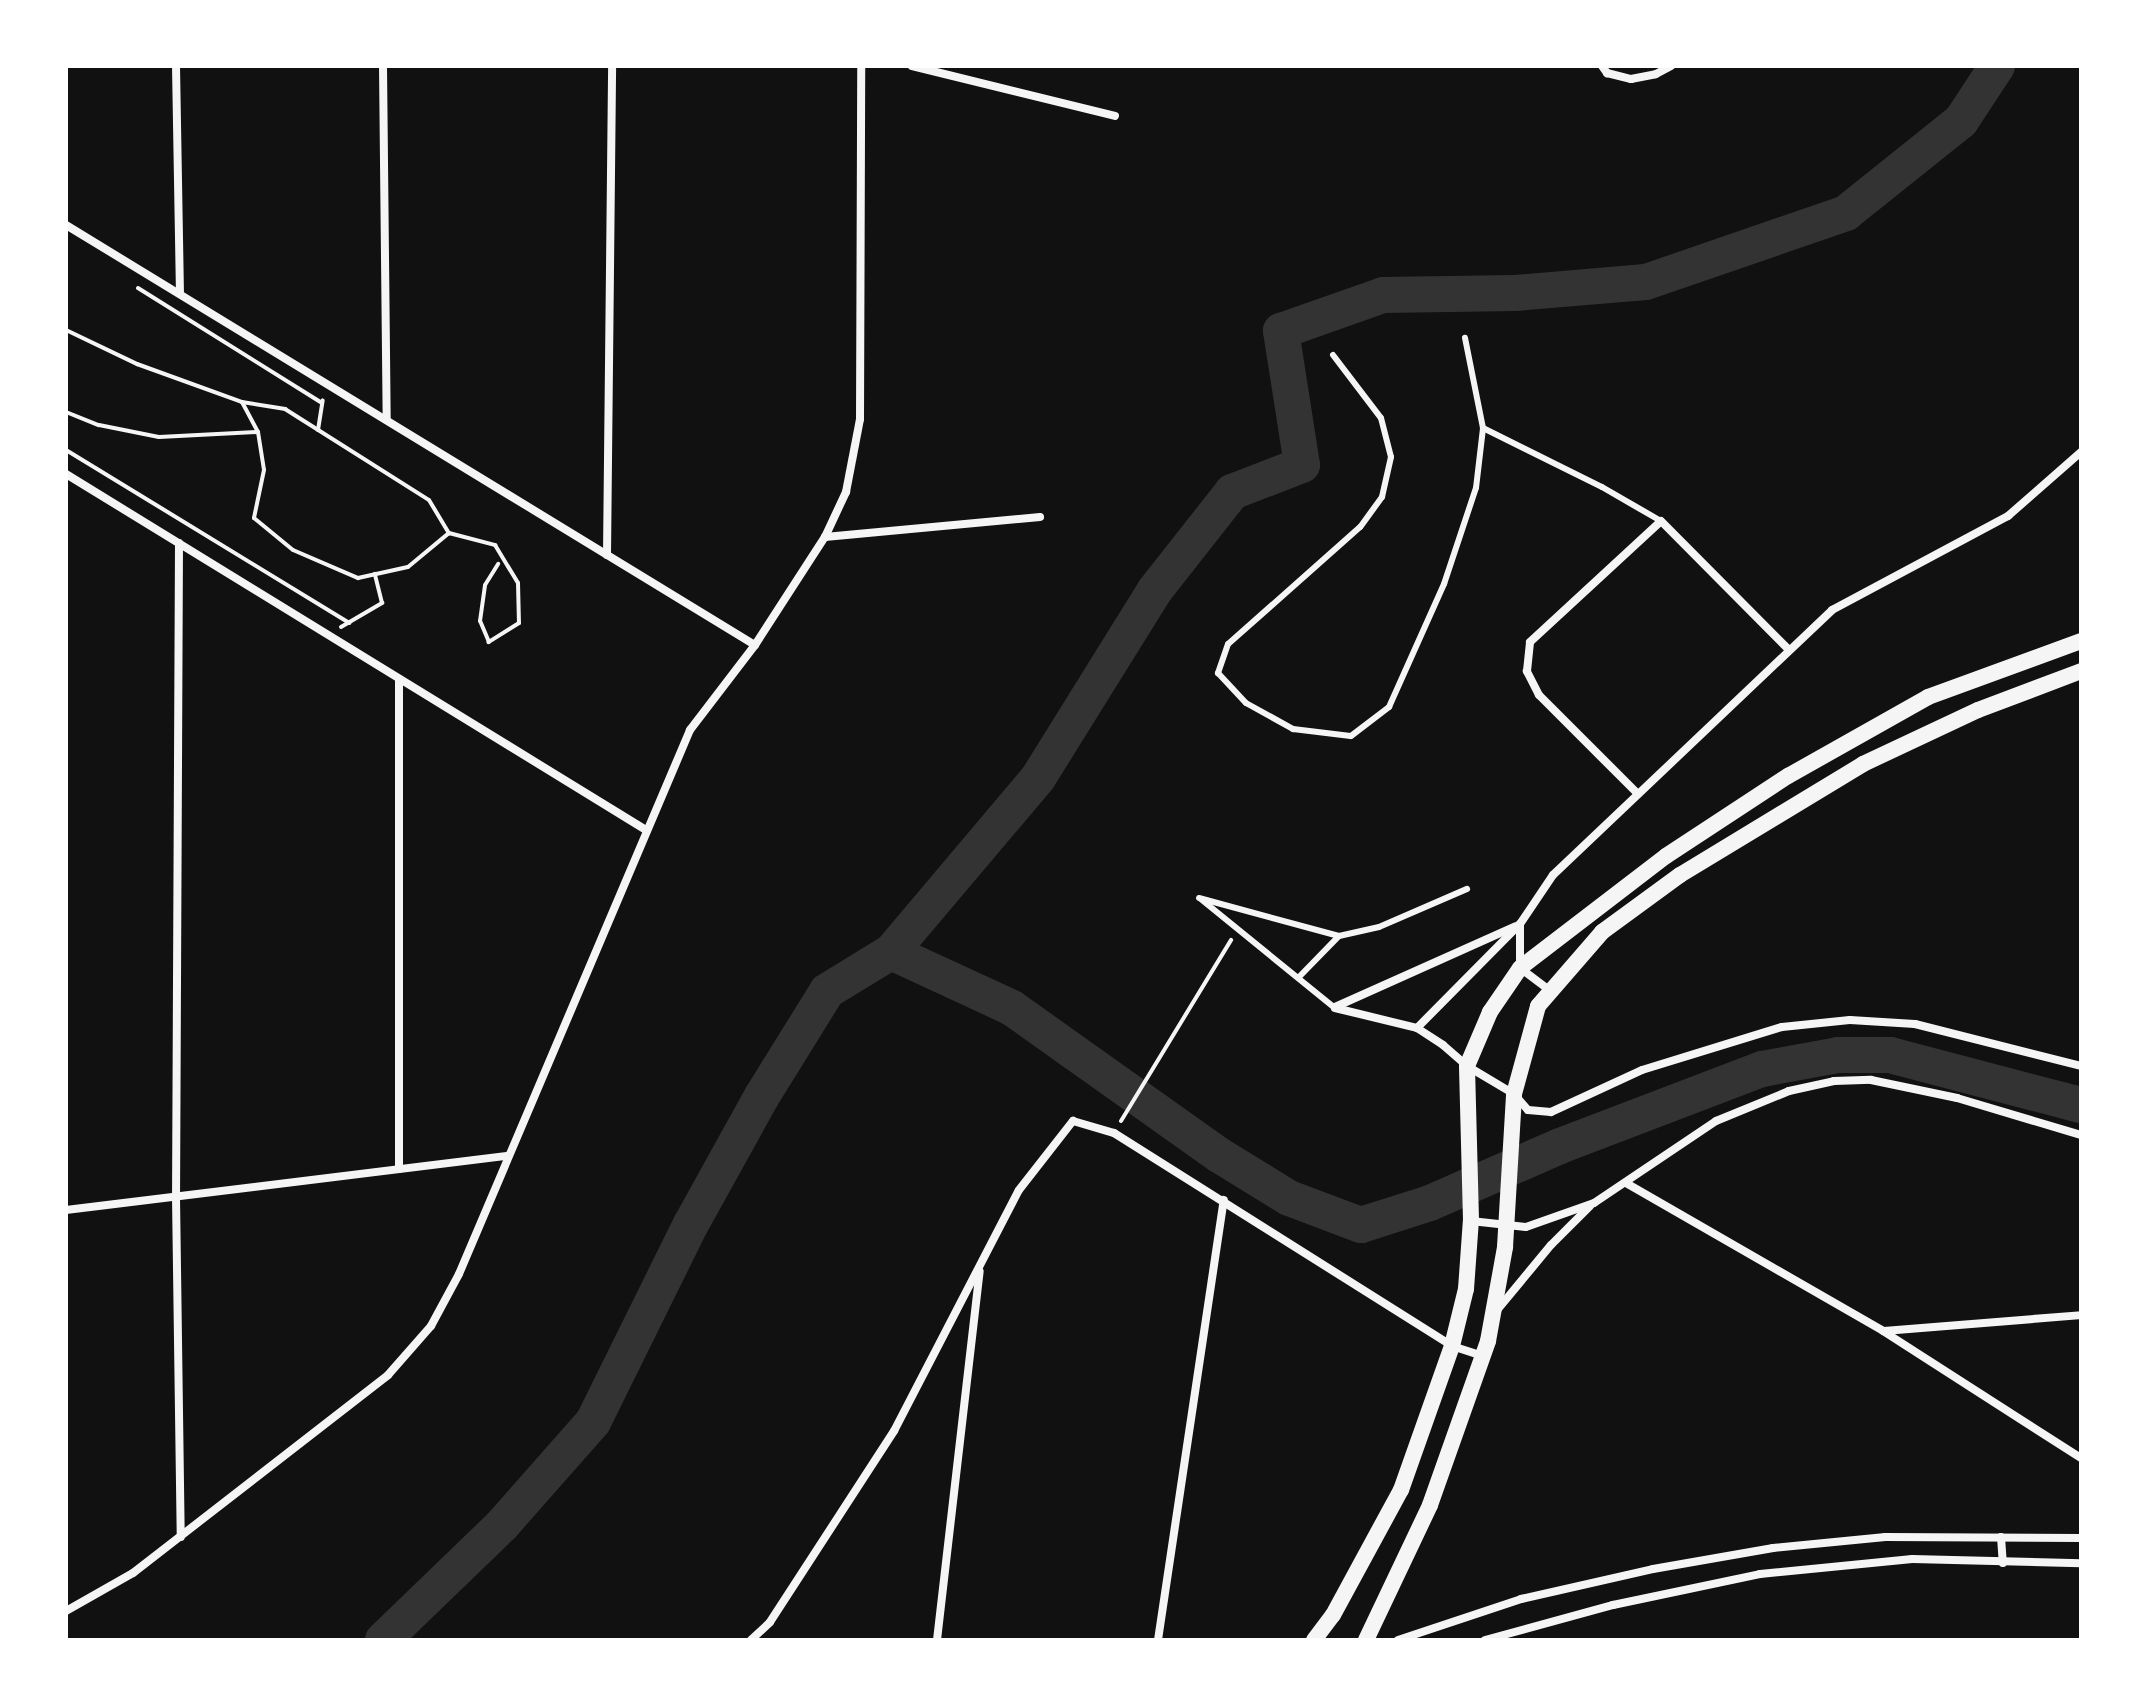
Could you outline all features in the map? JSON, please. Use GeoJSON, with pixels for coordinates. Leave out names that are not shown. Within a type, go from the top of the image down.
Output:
{"type":"FeatureCollection","features":[{"type":"Feature","properties":{"kind":"main road"},"geometry":{"type":"LineString","coordinates":[[1314,1640],[1333,1615],[1401,1490],[1452,1346],[1466,1289],[1471,1221],[1467,1066],[1490,1012],[1520,968],[1666,856],[1788,776],[1928,697],[2081,641]]}},
{"type":"Feature","properties":{"kind":"main road"},"geometry":{"type":"LineString","coordinates":[[1366,1640],[1430,1505],[1483,1356],[1506,1224],[1514,1095],[1538,1006],[1602,932],[1669,883],[1863,764],[1978,710],[2081,671]]}},
{"type":"Feature","properties":{"kind":"street"},"geometry":{"type":"LineString","coordinates":[[176,66],[180,292]]}},
{"type":"Feature","properties":{"kind":"street"},"geometry":{"type":"LineString","coordinates":[[383,66],[387,419]]}},
{"type":"Feature","properties":{"kind":"street"},"geometry":{"type":"LineString","coordinates":[[607,555],[612,66]]}},
{"type":"Feature","properties":{"kind":"street"},"geometry":{"type":"LineString","coordinates":[[66,1611],[133,1573],[388,1375],[431,1326],[459,1274],[690,730],[755,645],[825,537],[846,492],[860,419],[861,66]]}},
{"type":"Feature","properties":{"kind":"street"},"geometry":{"type":"LineString","coordinates":[[912,66],[1115,116]]}},
{"type":"Feature","properties":{"kind":"street"},"geometry":{"type":"LineString","coordinates":[[1602,66],[1607,73],[1631,79],[1671,66]]}},
{"type":"Feature","properties":{"kind":"street"},"geometry":{"type":"LineString","coordinates":[[66,225],[755,645]]}},
{"type":"Feature","properties":{"kind":"street"},"geometry":{"type":"LineString","coordinates":[[1417,1028],[1520,924],[1553,875],[1832,610],[2008,516],[2081,452]]}},
{"type":"Feature","properties":{"kind":"street"},"geometry":{"type":"LineString","coordinates":[[66,474],[646,830]]}},
{"type":"Feature","properties":{"kind":"street"},"geometry":{"type":"LineString","coordinates":[[825,537],[1040,517]]}},
{"type":"Feature","properties":{"kind":"street"},"geometry":{"type":"LineString","coordinates":[[1638,794],[1539,695],[1527,671],[1530,642],[1661,521],[1789,650]]}},
{"type":"Feature","properties":{"kind":"street"},"geometry":{"type":"LineString","coordinates":[[179,543],[176,1197],[181,1537]]}},
{"type":"Feature","properties":{"kind":"street"},"geometry":{"type":"LineString","coordinates":[[399,679],[399,1169]]}},
{"type":"Feature","properties":{"kind":"street"},"geometry":{"type":"LineString","coordinates":[[1520,924],[1520,968],[1550,991]]}},
{"type":"Feature","properties":{"kind":"street"},"geometry":{"type":"LineString","coordinates":[[1335,1008],[1520,924]]}},
{"type":"Feature","properties":{"kind":"street"},"geometry":{"type":"LineString","coordinates":[[1335,1008],[1417,1028],[1467,1066],[1514,1095],[1528,1110],[1551,1112],[1642,1070],[1782,1027],[1850,1020],[1915,1024],[2081,1066]]}},
{"type":"Feature","properties":{"kind":"street"},"geometry":{"type":"LineString","coordinates":[[1471,1221],[1537,1224],[1594,1203],[1716,1121],[1789,1091],[1834,1081],[1871,1080],[1957,1098],[2081,1135]]}},
{"type":"Feature","properties":{"kind":"street"},"geometry":{"type":"LineString","coordinates":[[751,1640],[770,1622],[894,1431],[1019,1190],[1073,1121],[1114,1133],[1452,1346],[1483,1356]]}},
{"type":"Feature","properties":{"kind":"street"},"geometry":{"type":"LineString","coordinates":[[66,1210],[507,1156]]}},
{"type":"Feature","properties":{"kind":"street"},"geometry":{"type":"LineString","coordinates":[[1626,1183],[1883,1331],[2081,1458]]}},
{"type":"Feature","properties":{"kind":"street"},"geometry":{"type":"LineString","coordinates":[[1158,1640],[1224,1200]]}},
{"type":"Feature","properties":{"kind":"street"},"geometry":{"type":"LineString","coordinates":[[1492,1316],[1551,1245],[1594,1203]]}},
{"type":"Feature","properties":{"kind":"street"},"geometry":{"type":"LineString","coordinates":[[937,1640],[981,1263]]}},
{"type":"Feature","properties":{"kind":"street"},"geometry":{"type":"LineString","coordinates":[[1883,1331],[2081,1315]]}},
{"type":"Feature","properties":{"kind":"street"},"geometry":{"type":"LineString","coordinates":[[1398,1640],[1521,1599],[1653,1569],[1773,1548],[1885,1537],[2081,1538]]}},
{"type":"Feature","properties":{"kind":"street"},"geometry":{"type":"LineString","coordinates":[[2001,1537],[2003,1563]]}},
{"type":"Feature","properties":{"kind":"street"},"geometry":{"type":"LineString","coordinates":[[1485,1640],[1613,1605],[1760,1574],[1912,1559],[2081,1563]]}},
{"type":"Feature","properties":{"kind":"lane"},"geometry":{"type":"LineString","coordinates":[[1333,355],[1381,418],[1391,457],[1382,497],[1360,527],[1228,644],[1218,673],[1246,703],[1293,729],[1351,736],[1389,707],[1444,584],[1476,488],[1483,428],[1465,338]]}},
{"type":"Feature","properties":{"kind":"lane"},"geometry":{"type":"LineString","coordinates":[[1483,428],[1602,487],[1661,521]]}},
{"type":"Feature","properties":{"kind":"lane"},"geometry":{"type":"LineString","coordinates":[[1335,1008],[1199,898],[1339,936],[1379,927],[1467,889]]}},
{"type":"Feature","properties":{"kind":"lane"},"geometry":{"type":"LineString","coordinates":[[1299,977],[1339,936]]}},
{"type":"Feature","properties":{"kind":"path"},"geometry":{"type":"LineString","coordinates":[[133,285],[322,403]]}},
{"type":"Feature","properties":{"kind":"path"},"geometry":{"type":"LineString","coordinates":[[66,330],[137,364],[242,402],[285,409],[429,500],[449,533],[495,545],[518,583],[519,623],[489,642],[480,621],[485,585],[498,564]]}},
{"type":"Feature","properties":{"kind":"path"},"geometry":{"type":"LineString","coordinates":[[318,430],[326,381]]}},
{"type":"Feature","properties":{"kind":"path"},"geometry":{"type":"LineString","coordinates":[[242,402],[258,432],[264,470],[254,518],[293,550],[358,578],[408,567],[449,533]]}},
{"type":"Feature","properties":{"kind":"path"},"geometry":{"type":"LineString","coordinates":[[66,412],[99,425],[159,437],[258,432]]}},
{"type":"Feature","properties":{"kind":"path"},"geometry":{"type":"LineString","coordinates":[[66,450],[349,623]]}},
{"type":"Feature","properties":{"kind":"path"},"geometry":{"type":"LineString","coordinates":[[328,635],[382,603],[375,574]]}},
{"type":"Feature","properties":{"kind":"path"},"geometry":{"type":"LineString","coordinates":[[1126,1114],[1238,928]]}},
{"type":"Feature","properties":{"kind":"waterway"},"geometry":{"type":"LineString","coordinates":[[383,1640],[503,1524],[593,1422],[691,1224],[762,1096],[827,991],[891,952],[1038,778],[1155,590],[1232,492],[1302,465],[1281,331],[1383,295],[1515,293],[1646,282],[1846,213],[1961,121],[1997,66]]}},
{"type":"Feature","properties":{"kind":"waterway"},"geometry":{"type":"LineString","coordinates":[[891,952],[1012,1008],[1219,1155],[1289,1198],[1361,1225],[1430,1203],[1560,1146],[1762,1069],[1838,1055],[1890,1055],[2081,1105]]}}]}
